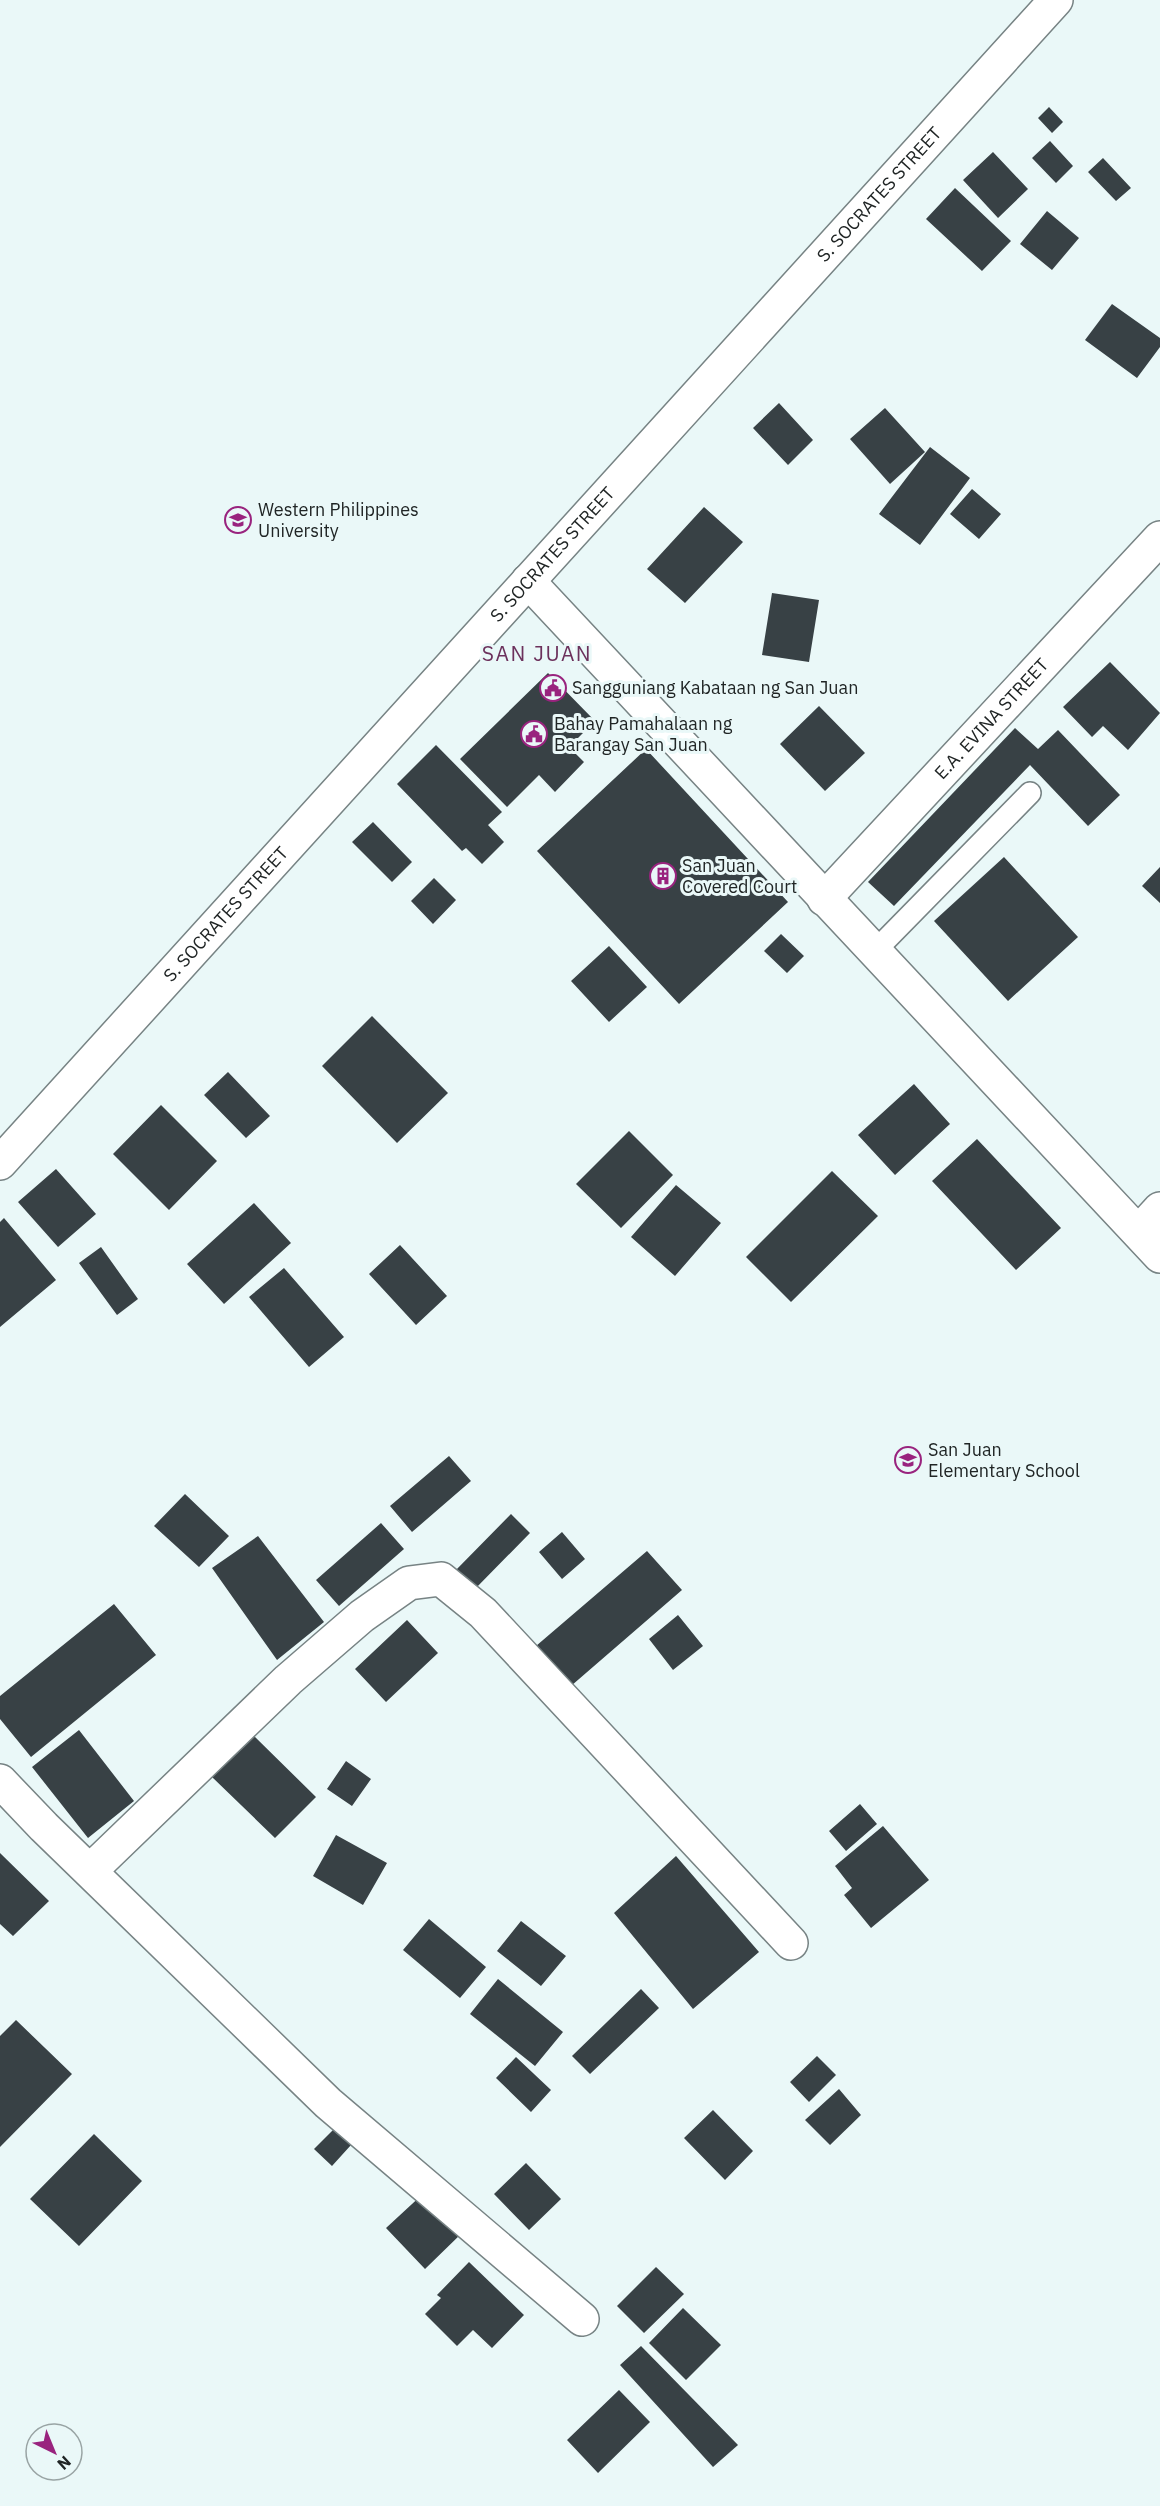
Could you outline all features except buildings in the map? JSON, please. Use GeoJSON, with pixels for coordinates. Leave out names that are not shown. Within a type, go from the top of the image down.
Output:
{"type":"FeatureCollection","features":[{"type":"Feature","properties":{"kind":"street","name":"S. SOCRATES STREET"},"geometry":{"type":"LineString","coordinates":[[0,1163],[1056,0]]}},
{"type":"Feature","properties":{"kind":"street","name":"E.A. EVINA STREET"},"geometry":{"type":"LineString","coordinates":[[824,899],[1160,538]]}},
{"type":"Feature","properties":{"kind":"street"},"geometry":{"type":"LineString","coordinates":[[528,581],[874,952],[1149,1220],[1160,1256]]}},
{"type":"Feature","properties":{"kind":"street"},"geometry":{"type":"LineString","coordinates":[[90,1871],[288,1680],[362,1616],[409,1583],[441,1579],[483,1613],[791,1942]]}},
{"type":"Feature","properties":{"kind":"street"},"geometry":{"type":"LineString","coordinates":[[0,1781],[328,2103],[582,2319]]}},
{"type":"Feature","properties":{"kind":"lane"},"geometry":{"type":"LineString","coordinates":[[874,952],[1030,793]]}},
{"type":"Feature","properties":{"kind":"place","name":"Western Philippines University"},"geometry":{"type":"Point","coordinates":[238,520]}},
{"type":"Feature","properties":{"kind":"place","name":"Sangguniang Kabataan ng San Juan"},"geometry":{"type":"Point","coordinates":[553,688]}},
{"type":"Feature","properties":{"kind":"place","name":"Bahay Pamahalaan ng Barangay San Juan"},"geometry":{"type":"Point","coordinates":[534,734]}},
{"type":"Feature","properties":{"kind":"place","name":"San Juan Covered Court"},"geometry":{"type":"Point","coordinates":[663,876]}},
{"type":"Feature","properties":{"kind":"place","name":"San Juan Elementary School"},"geometry":{"type":"Point","coordinates":[908,1460]}},
{"type":"Feature","properties":{"kind":"district","name":"SAN JUAN"},"geometry":{"type":"Point","coordinates":[537,654]}}]}
